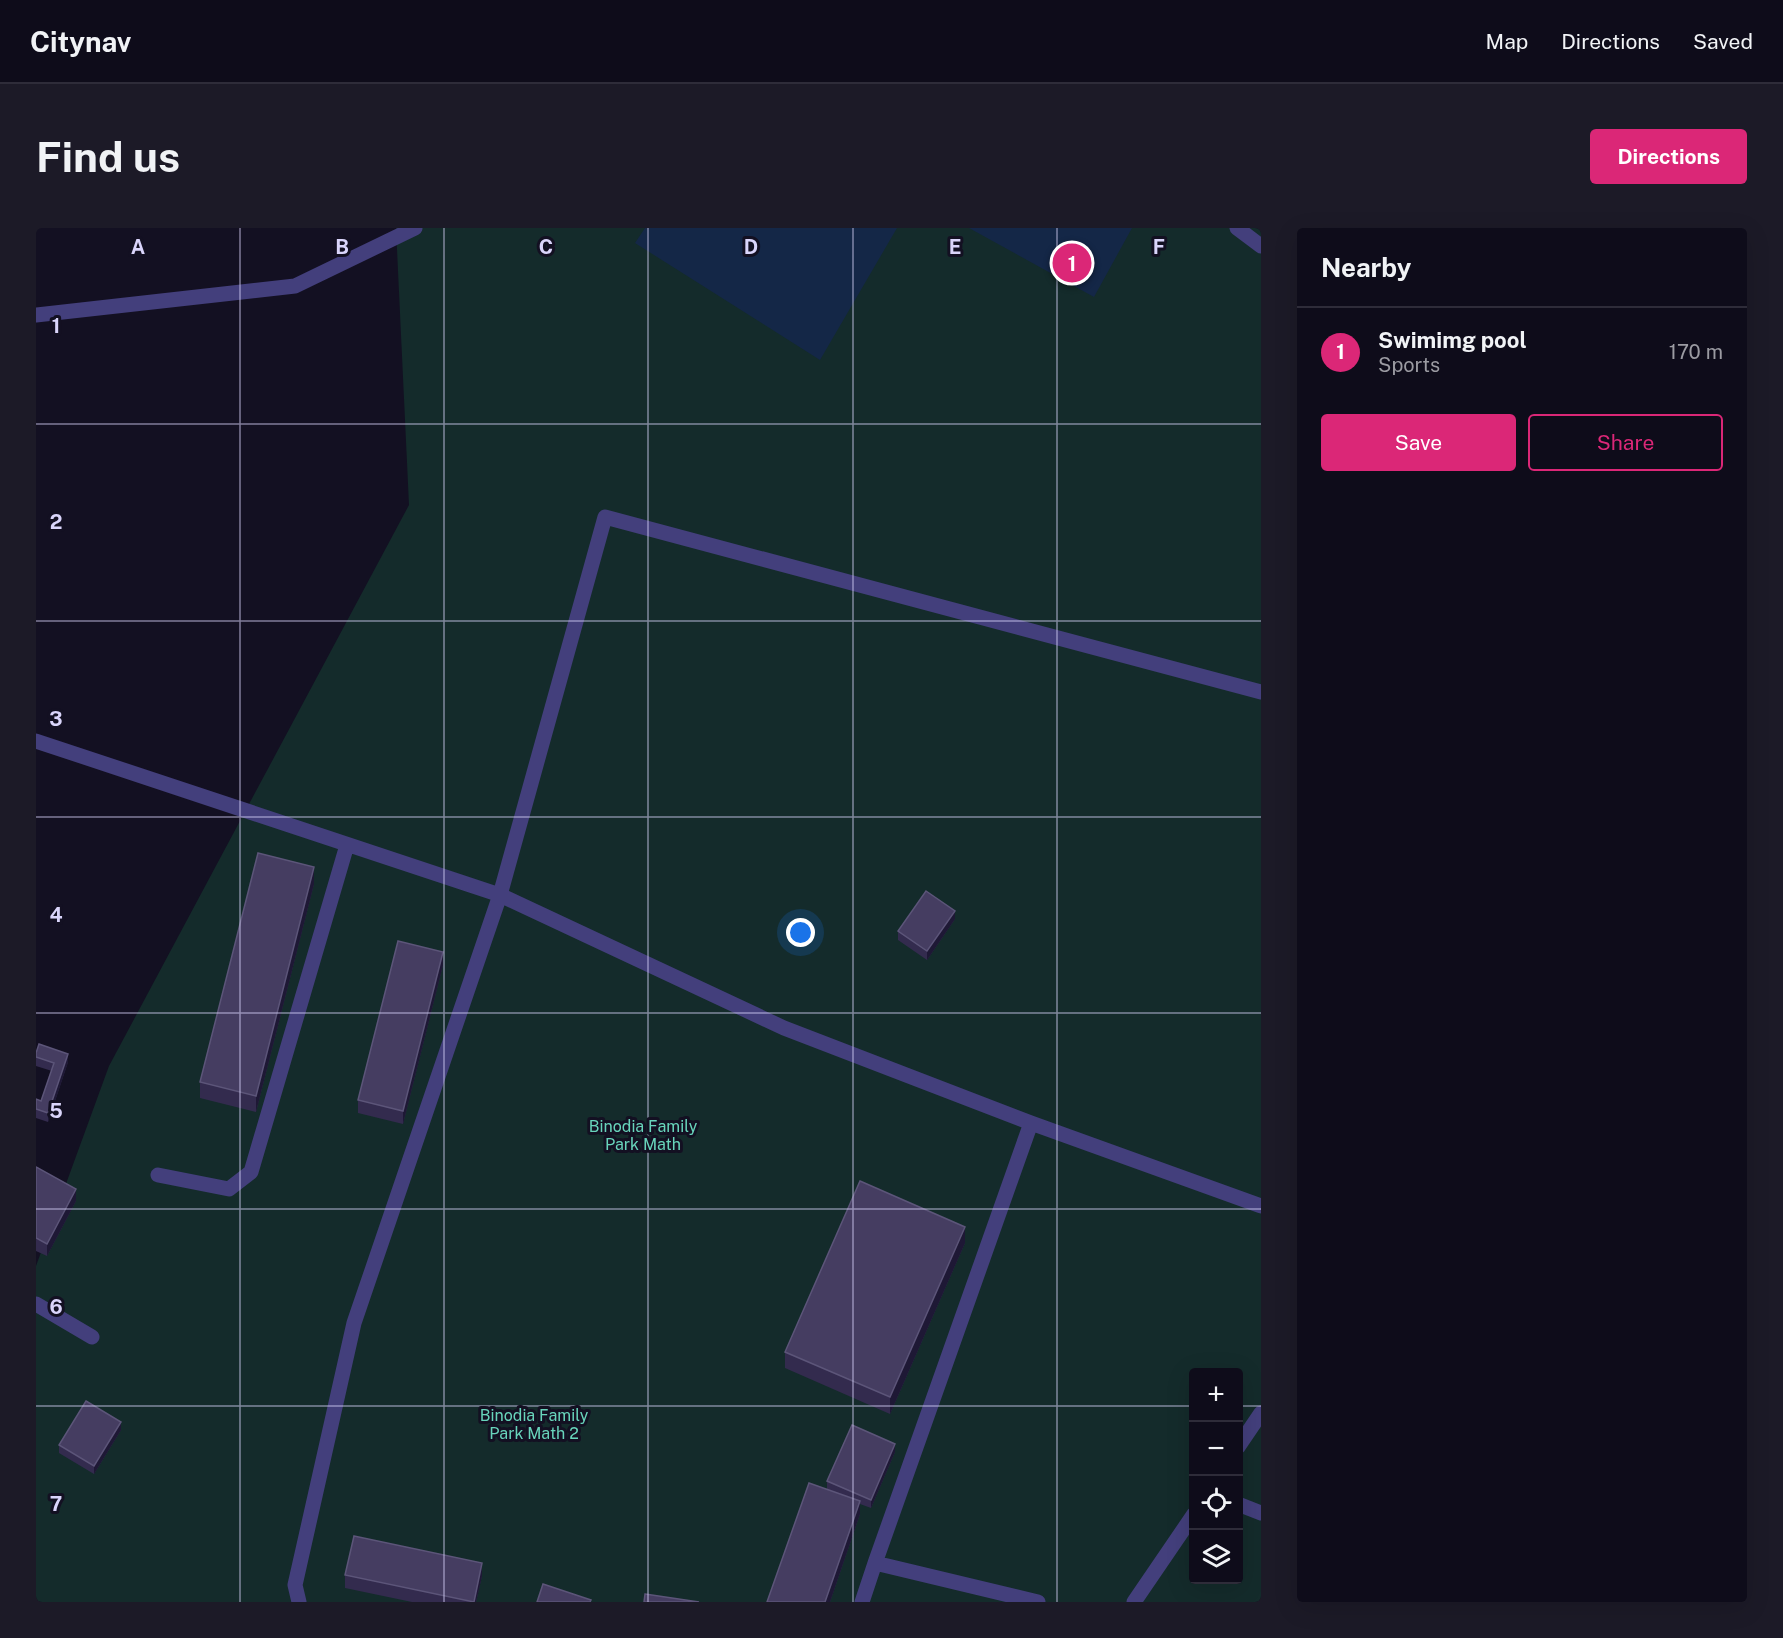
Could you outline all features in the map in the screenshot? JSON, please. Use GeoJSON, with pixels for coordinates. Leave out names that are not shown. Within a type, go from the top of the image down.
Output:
{"type":"FeatureCollection","features":[{"type":"Feature","properties":{"kind":"street"},"geometry":{"type":"LineString","coordinates":[[36,315],[295,286],[415,228]]}},
{"type":"Feature","properties":{"kind":"street"},"geometry":{"type":"LineString","coordinates":[[1237,228],[1261,246]]}},
{"type":"Feature","properties":{"kind":"street"},"geometry":{"type":"LineString","coordinates":[[299,1602],[295,1585],[354,1323],[500,896],[605,518],[1261,692]]}},
{"type":"Feature","properties":{"kind":"street"},"geometry":{"type":"LineString","coordinates":[[36,741],[500,896],[784,1028],[1031,1123],[1261,1206]]}},
{"type":"Feature","properties":{"kind":"street"},"geometry":{"type":"LineString","coordinates":[[158,1175],[229,1189],[251,1172],[347,844]]}},
{"type":"Feature","properties":{"kind":"street"},"geometry":{"type":"LineString","coordinates":[[862,1602],[1031,1123]]}},
{"type":"Feature","properties":{"kind":"street"},"geometry":{"type":"LineString","coordinates":[[36,1304],[92,1337]]}},
{"type":"Feature","properties":{"kind":"street"},"geometry":{"type":"LineString","coordinates":[[1243,1441],[1261,1413]]}},
{"type":"Feature","properties":{"kind":"street"},"geometry":{"type":"LineString","coordinates":[[1243,1506],[1261,1513]]}},
{"type":"Feature","properties":{"kind":"street"},"geometry":{"type":"LineString","coordinates":[[1134,1602],[1189,1521]]}},
{"type":"Feature","properties":{"kind":"street"},"geometry":{"type":"LineString","coordinates":[[875,1563],[1038,1602]]}},
{"type":"Feature","properties":{"kind":"green space"},"geometry":{"type":"Polygon","coordinates":[[[396,228],[1261,228],[1261,1602],[36,1602],[36,1266],[109,1066],[409,505],[396,228]]]}},
{"type":"Feature","properties":{"kind":"water"},"geometry":{"type":"Polygon","coordinates":[[[645,228],[897,228],[820,360],[635,243],[645,228]]]}},
{"type":"Feature","properties":{"kind":"water"},"geometry":{"type":"Polygon","coordinates":[[[969,228],[1132,228],[1094,297],[969,228]]]}},
{"type":"Feature","properties":{"kind":"building"},"geometry":{"type":"Polygon","coordinates":[[[258,853],[314,867],[256,1096],[200,1082],[258,853]]]}},
{"type":"Feature","properties":{"kind":"building"},"geometry":{"type":"Polygon","coordinates":[[[926,891],[955,911],[927,951],[898,931],[926,891]]]}},
{"type":"Feature","properties":{"kind":"building"},"geometry":{"type":"Polygon","coordinates":[[[398,941],[443,952],[403,1111],[358,1100],[398,941]]]}},
{"type":"Feature","properties":{"kind":"building"},"geometry":{"type":"Polygon","coordinates":[[[39,1044],[68,1054],[48,1113],[36,1109],[36,1099],[41,1101],[54,1063],[36,1057],[39,1044]]]}},
{"type":"Feature","properties":{"kind":"building"},"geometry":{"type":"Polygon","coordinates":[[[36,1167],[76,1189],[47,1244],[36,1238],[36,1167]]]}},
{"type":"Feature","properties":{"kind":"building"},"geometry":{"type":"Polygon","coordinates":[[[860,1181],[965,1227],[890,1397],[785,1352],[860,1181]]]}},
{"type":"Feature","properties":{"kind":"building"},"geometry":{"type":"Polygon","coordinates":[[[86,1401],[121,1422],[94,1466],[59,1445],[86,1401]]]}},
{"type":"Feature","properties":{"kind":"building"},"geometry":{"type":"Polygon","coordinates":[[[852,1425],[895,1444],[871,1500],[827,1481],[852,1425]]]}},
{"type":"Feature","properties":{"kind":"building"},"geometry":{"type":"Polygon","coordinates":[[[809,1483],[860,1501],[825,1602],[767,1602],[809,1483]]]}},
{"type":"Feature","properties":{"kind":"building"},"geometry":{"type":"Polygon","coordinates":[[[354,1536],[482,1563],[474,1602],[345,1575],[354,1536]]]}},
{"type":"Feature","properties":{"kind":"building"},"geometry":{"type":"Polygon","coordinates":[[[543,1584],[591,1600],[590,1602],[537,1602],[543,1584]]]}},
{"type":"Feature","properties":{"kind":"building"},"geometry":{"type":"Polygon","coordinates":[[[645,1594],[699,1602],[644,1602],[645,1594]]]}},
{"type":"Feature","properties":{"kind":"place","name":"Swimimg pool"},"geometry":{"type":"Point","coordinates":[1072,263]}},
{"type":"Feature","properties":{"kind":"park label","name":"Binodia Family Park Math"},"geometry":{"type":"Point","coordinates":[643,1135]}},
{"type":"Feature","properties":{"kind":"park label","name":"Binodia Family Park Math 2"},"geometry":{"type":"Point","coordinates":[534,1424]}}]}
